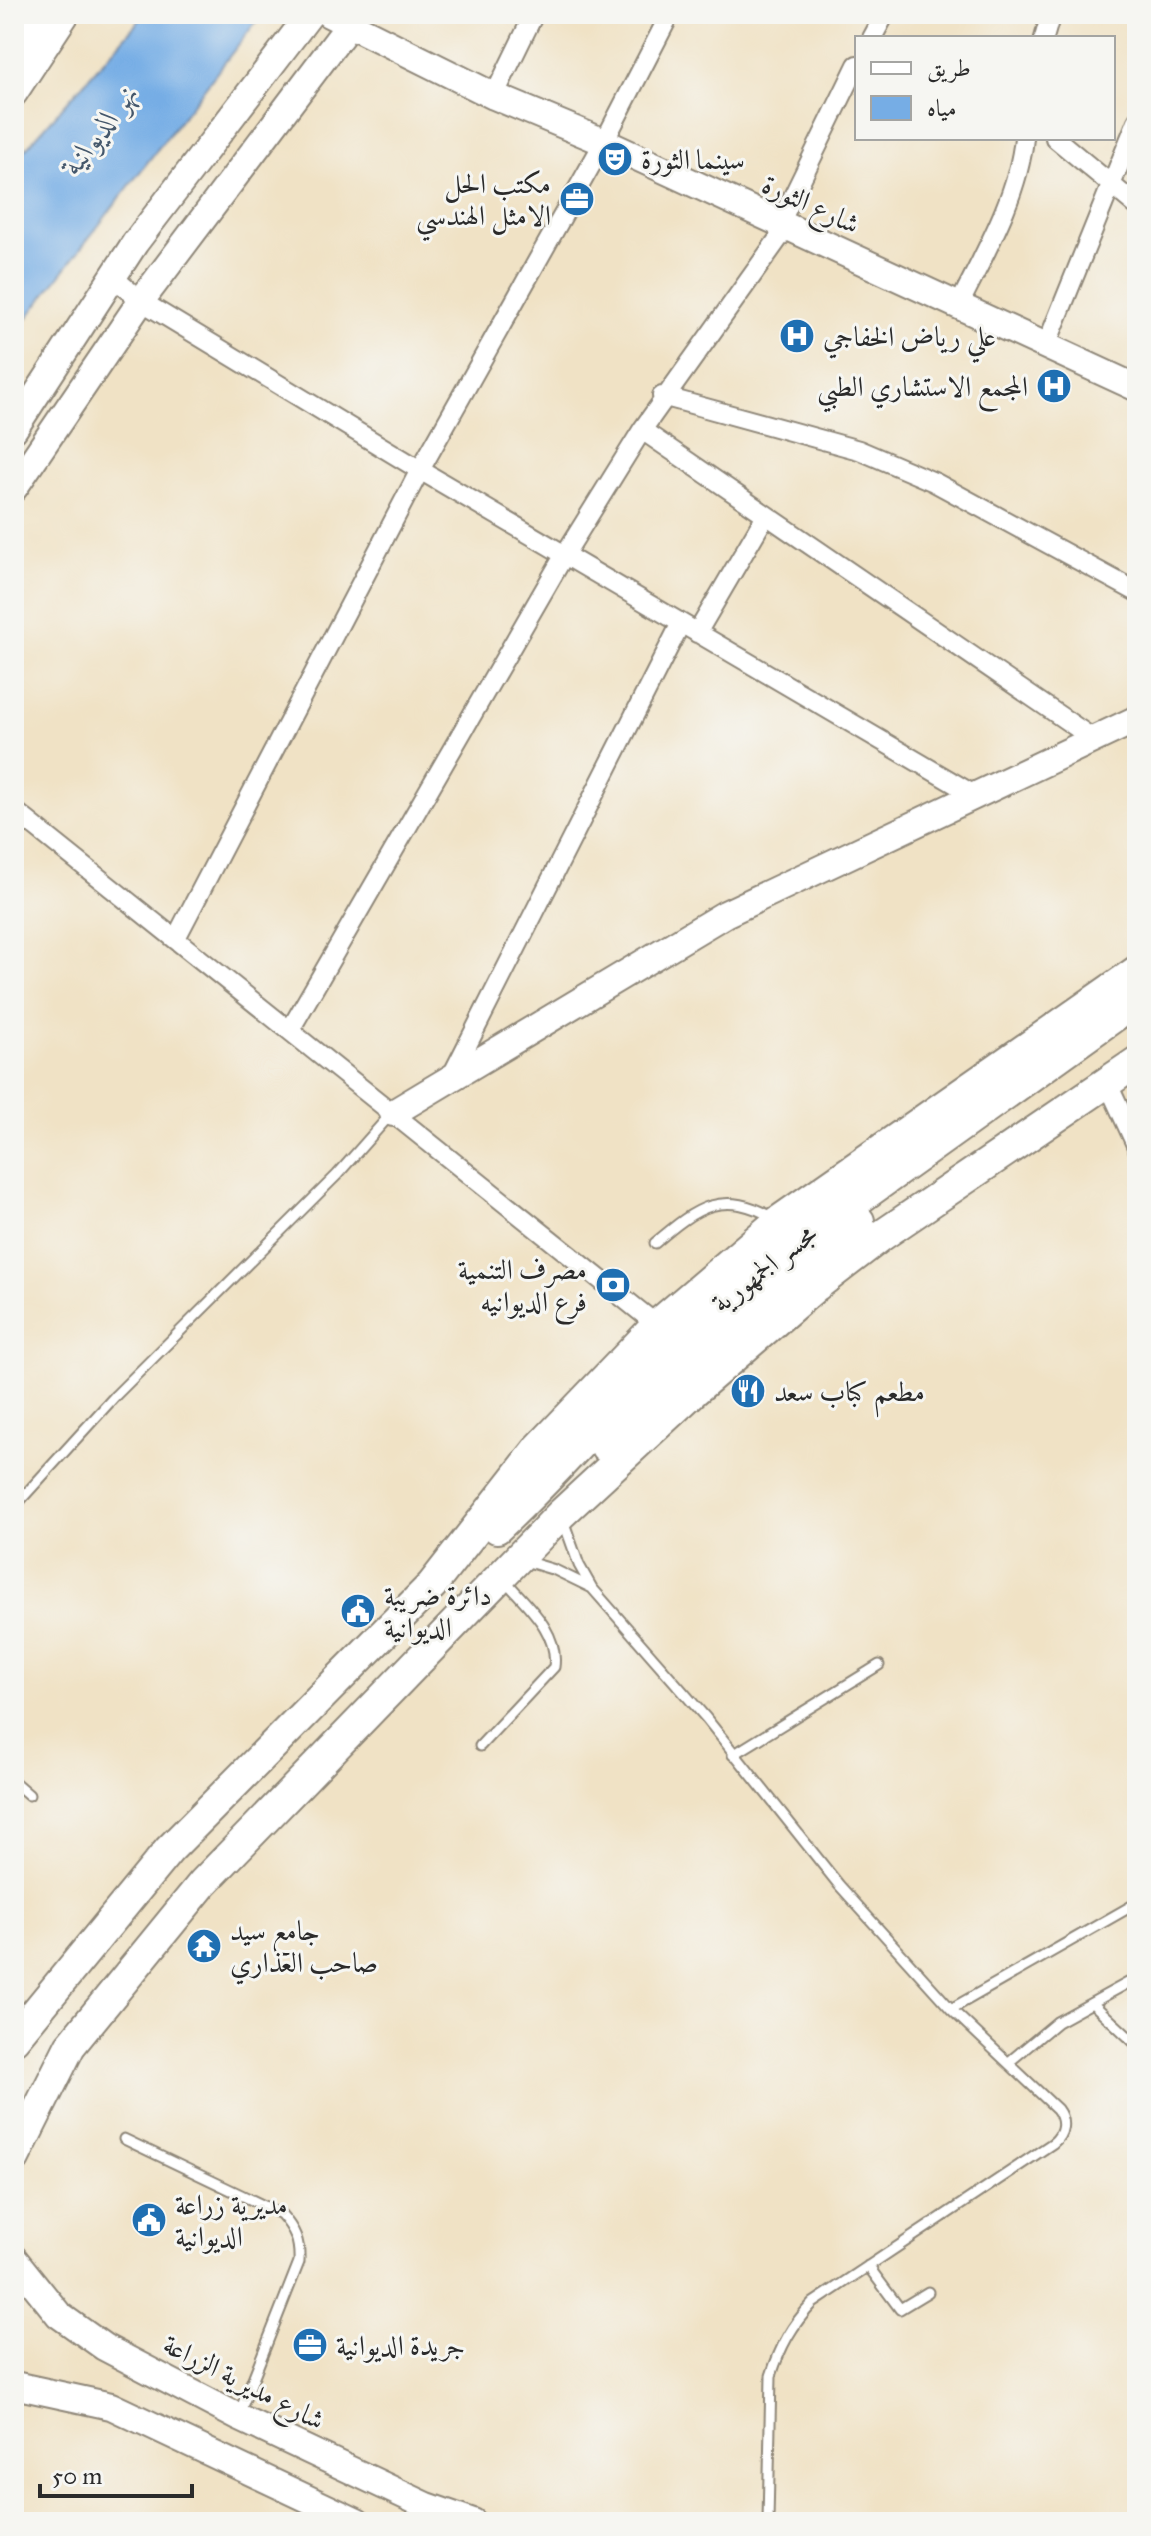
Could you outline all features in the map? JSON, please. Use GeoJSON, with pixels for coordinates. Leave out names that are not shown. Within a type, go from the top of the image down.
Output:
{"type":"FeatureCollection","features":[{"type":"Feature","properties":{"kind":"main road"},"geometry":{"type":"LineString","coordinates":[[14,52],[39,14]]}},
{"type":"Feature","properties":{"kind":"main road"},"geometry":{"type":"LineString","coordinates":[[14,93],[66,14]]}},
{"type":"Feature","properties":{"kind":"main road"},"geometry":{"type":"LineString","coordinates":[[14,429],[112,276],[310,14]]}},
{"type":"Feature","properties":{"kind":"main road"},"geometry":{"type":"LineString","coordinates":[[14,488],[141,301],[354,22]]}},
{"type":"Feature","properties":{"kind":"main road","name":"شارع الثورة"},"geometry":{"type":"LineString","coordinates":[[354,22],[494,96],[604,142],[1137,388]]}},
{"type":"Feature","properties":{"kind":"main road"},"geometry":{"type":"LineString","coordinates":[[393,1113],[725,914],[1137,719]]}},
{"type":"Feature","properties":{"kind":"main road"},"geometry":{"type":"LineString","coordinates":[[14,2039],[169,1850],[432,1585],[539,1448],[657,1325],[779,1221],[1137,971]]}},
{"type":"Feature","properties":{"kind":"main road","name":"مجسر الجمهورية"},"geometry":{"type":"LineString","coordinates":[[503,1573],[592,1446],[705,1314],[740,1284],[1137,1000]]}},
{"type":"Feature","properties":{"kind":"main road","name":"مجسر الجمهورية"},"geometry":{"type":"LineString","coordinates":[[432,1585],[744,1310],[860,1220],[1137,1024]]}},
{"type":"Feature","properties":{"kind":"main road"},"geometry":{"type":"LineString","coordinates":[[14,2158],[70,2046],[203,1883],[561,1514],[694,1391],[816,1286],[881,1236],[1137,1062]]}},
{"type":"Feature","properties":{"kind":"main road","name":"شارع مديرية الزراعة"},"geometry":{"type":"LineString","coordinates":[[14,2259],[32,2285],[78,2330],[238,2417],[427,2506],[473,2522]]}},
{"type":"Feature","properties":{"kind":"main road"},"geometry":{"type":"LineString","coordinates":[[14,2385],[111,2406],[357,2522]]}},
{"type":"Feature","properties":{"kind":"street"},"geometry":{"type":"LineString","coordinates":[[494,96],[534,14]]}},
{"type":"Feature","properties":{"kind":"street"},"geometry":{"type":"LineString","coordinates":[[176,938],[420,470],[604,142],[670,14]]}},
{"type":"Feature","properties":{"kind":"street"},"geometry":{"type":"LineString","coordinates":[[873,36],[885,14]]}},
{"type":"Feature","properties":{"kind":"street"},"geometry":{"type":"LineString","coordinates":[[1045,36],[1051,14]]}},
{"type":"Feature","properties":{"kind":"street"},"geometry":{"type":"LineString","coordinates":[[290,1030],[565,554],[662,396],[782,226],[855,73]]}},
{"type":"Feature","properties":{"kind":"street"},"geometry":{"type":"LineString","coordinates":[[1046,346],[1137,121]]}},
{"type":"Feature","properties":{"kind":"street"},"geometry":{"type":"LineString","coordinates":[[958,307],[1000,221],[1022,158],[1024,140]]}},
{"type":"Feature","properties":{"kind":"street"},"geometry":{"type":"LineString","coordinates":[[1058,140],[1137,206]]}},
{"type":"Feature","properties":{"kind":"street"},"geometry":{"type":"LineString","coordinates":[[112,276],[141,301],[420,470],[976,796]]}},
{"type":"Feature","properties":{"kind":"street"},"geometry":{"type":"LineString","coordinates":[[662,396],[859,450],[934,482],[1137,592]]}},
{"type":"Feature","properties":{"kind":"street"},"geometry":{"type":"LineString","coordinates":[[642,430],[1095,740]]}},
{"type":"Feature","properties":{"kind":"street"},"geometry":{"type":"LineString","coordinates":[[450,1078],[689,628],[766,515]]}},
{"type":"Feature","properties":{"kind":"street"},"geometry":{"type":"LineString","coordinates":[[14,810],[657,1325]]}},
{"type":"Feature","properties":{"kind":"street"},"geometry":{"type":"LineString","coordinates":[[1107,1082],[1137,1147]]}},
{"type":"Feature","properties":{"kind":"lane"},"geometry":{"type":"LineString","coordinates":[[14,1507],[116,1395],[337,1175],[393,1113]]}},
{"type":"Feature","properties":{"kind":"lane"},"geometry":{"type":"LineString","coordinates":[[655,1243],[690,1213],[714,1203],[752,1206],[779,1221]]}},
{"type":"Feature","properties":{"kind":"lane"},"geometry":{"type":"LineString","coordinates":[[561,1514],[579,1565],[592,1588],[706,1718],[839,1885],[951,2009],[1061,2114],[1063,2127],[1058,2139],[813,2303],[792,2327],[777,2355],[768,2397],[768,2522]]}},
{"type":"Feature","properties":{"kind":"lane"},"geometry":{"type":"LineString","coordinates":[[503,1573],[555,1570],[592,1588]]}},
{"type":"Feature","properties":{"kind":"lane"},"geometry":{"type":"LineString","coordinates":[[480,1746],[554,1667],[556,1651],[548,1632],[503,1573]]}},
{"type":"Feature","properties":{"kind":"lane"},"geometry":{"type":"LineString","coordinates":[[733,1755],[879,1665]]}},
{"type":"Feature","properties":{"kind":"lane"},"geometry":{"type":"LineString","coordinates":[[14,1782],[29,1795]]}},
{"type":"Feature","properties":{"kind":"lane"},"geometry":{"type":"LineString","coordinates":[[951,2009],[1137,1903]]}},
{"type":"Feature","properties":{"kind":"lane"},"geometry":{"type":"LineString","coordinates":[[1009,2062],[1057,2022],[1137,1978]]}},
{"type":"Feature","properties":{"kind":"lane"},"geometry":{"type":"LineString","coordinates":[[1092,2003],[1137,2045]]}},
{"type":"Feature","properties":{"kind":"lane"},"geometry":{"type":"LineString","coordinates":[[124,2139],[281,2214],[297,2236],[299,2262],[238,2417]]}},
{"type":"Feature","properties":{"kind":"lane"},"geometry":{"type":"LineString","coordinates":[[868,2266],[900,2309],[928,2292]]}},
{"type":"Feature","properties":{"kind":"water","name":"نهر الديوانية"},"geometry":{"type":"Polygon","coordinates":[[[145,14],[262,14],[14,335],[14,162],[145,14]]]}},
{"type":"Feature","properties":{"kind":"place","name":"سينما الثورة"},"geometry":{"type":"Point","coordinates":[615,159]}},
{"type":"Feature","properties":{"kind":"place","name":"مكتب الحل الامثل الهندسي"},"geometry":{"type":"Point","coordinates":[577,199]}},
{"type":"Feature","properties":{"kind":"place","name":"علي رياض الخفاجي"},"geometry":{"type":"Point","coordinates":[797,336]}},
{"type":"Feature","properties":{"kind":"place","name":"المجمع الاستشاري الطبي"},"geometry":{"type":"Point","coordinates":[1054,386]}},
{"type":"Feature","properties":{"kind":"place","name":"مصرف التنمية فرع الديوانيه"},"geometry":{"type":"Point","coordinates":[613,1285]}},
{"type":"Feature","properties":{"kind":"place","name":"مطعم كباب سعد"},"geometry":{"type":"Point","coordinates":[748,1391]}},
{"type":"Feature","properties":{"kind":"place","name":"دائرة ضريبة الديوانية"},"geometry":{"type":"Point","coordinates":[358,1611]}},
{"type":"Feature","properties":{"kind":"place","name":"جامع سيد صاحب العذاري"},"geometry":{"type":"Point","coordinates":[204,1946]}},
{"type":"Feature","properties":{"kind":"place","name":"مديرية زراعة الديوانية"},"geometry":{"type":"Point","coordinates":[149,2220]}},
{"type":"Feature","properties":{"kind":"place","name":"جريدة الديوانية"},"geometry":{"type":"Point","coordinates":[310,2345]}}]}
